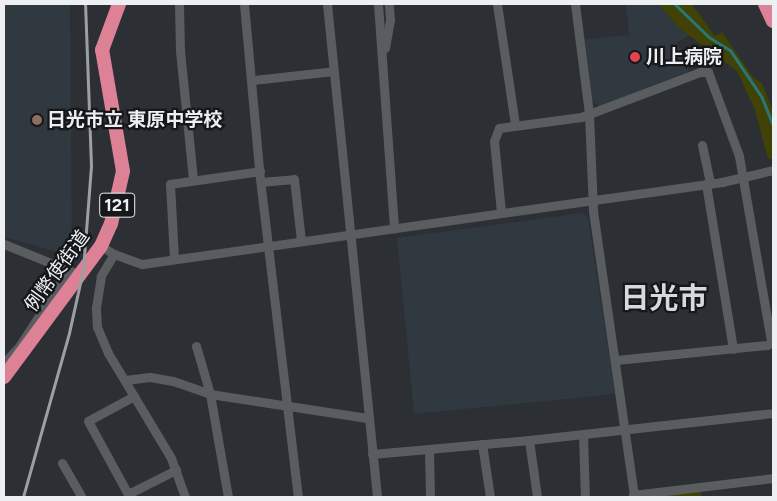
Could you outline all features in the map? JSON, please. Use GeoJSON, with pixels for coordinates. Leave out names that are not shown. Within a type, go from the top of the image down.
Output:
{"type":"FeatureCollection","features":[{"type":"Feature","properties":{"kind":"highway","name":"例幣使街道"},"geometry":{"type":"LineString","coordinates":[[4,377],[74,272],[101,246],[118,200],[123,171],[102,50],[119,4]]}},
{"type":"Feature","properties":{"kind":"highway"},"geometry":{"type":"LineString","coordinates":[[765,4],[773,21]]}},
{"type":"Feature","properties":{"kind":"street"},"geometry":{"type":"LineString","coordinates":[[178,4],[180,51],[194,180]]}},
{"type":"Feature","properties":{"kind":"street"},"geometry":{"type":"LineString","coordinates":[[244,4],[253,80],[261,182],[289,406],[298,497]]}},
{"type":"Feature","properties":{"kind":"street"},"geometry":{"type":"LineString","coordinates":[[327,4],[367,418],[377,497]]}},
{"type":"Feature","properties":{"kind":"street"},"geometry":{"type":"LineString","coordinates":[[378,4],[384,57],[388,166],[394,228]]}},
{"type":"Feature","properties":{"kind":"street"},"geometry":{"type":"LineString","coordinates":[[384,57],[390,20],[389,4]]}},
{"type":"Feature","properties":{"kind":"street"},"geometry":{"type":"LineString","coordinates":[[497,4],[515,125]]}},
{"type":"Feature","properties":{"kind":"street"},"geometry":{"type":"LineString","coordinates":[[575,4],[589,114],[592,200],[634,496],[773,478]]}},
{"type":"Feature","properties":{"kind":"street"},"geometry":{"type":"LineString","coordinates":[[253,80],[334,71]]}},
{"type":"Feature","properties":{"kind":"street"},"geometry":{"type":"LineString","coordinates":[[501,212],[496,131],[515,125],[589,114],[705,71],[710,76],[737,148],[770,336],[773,340],[767,345],[616,360]]}},
{"type":"Feature","properties":{"kind":"street"},"geometry":{"type":"LineString","coordinates":[[702,145],[733,349]]}},
{"type":"Feature","properties":{"kind":"street"},"geometry":{"type":"LineString","coordinates":[[101,246],[114,254],[142,264],[268,244],[708,184],[743,178],[773,170]]}},
{"type":"Feature","properties":{"kind":"street"},"geometry":{"type":"LineString","coordinates":[[174,258],[170,184],[260,172]]}},
{"type":"Feature","properties":{"kind":"street"},"geometry":{"type":"LineString","coordinates":[[261,182],[294,179],[301,240]]}},
{"type":"Feature","properties":{"kind":"street"},"geometry":{"type":"LineString","coordinates":[[4,244],[74,272],[4,364]]}},
{"type":"Feature","properties":{"kind":"street"},"geometry":{"type":"LineString","coordinates":[[114,254],[101,276],[96,309],[97,327],[124,380],[176,470],[185,497]]}},
{"type":"Feature","properties":{"kind":"street"},"geometry":{"type":"LineString","coordinates":[[762,291],[773,289]]}},
{"type":"Feature","properties":{"kind":"street"},"geometry":{"type":"LineString","coordinates":[[196,346],[210,394],[228,497]]}},
{"type":"Feature","properties":{"kind":"street"},"geometry":{"type":"LineString","coordinates":[[124,380],[150,377],[173,381],[210,394],[367,418]]}},
{"type":"Feature","properties":{"kind":"street"},"geometry":{"type":"LineString","coordinates":[[134,396],[88,421],[125,496],[176,470]]}},
{"type":"Feature","properties":{"kind":"street"},"geometry":{"type":"LineString","coordinates":[[372,454],[583,435],[773,413]]}},
{"type":"Feature","properties":{"kind":"street"},"geometry":{"type":"LineString","coordinates":[[583,435],[586,497]]}},
{"type":"Feature","properties":{"kind":"street"},"geometry":{"type":"LineString","coordinates":[[529,440],[538,497]]}},
{"type":"Feature","properties":{"kind":"street"},"geometry":{"type":"LineString","coordinates":[[482,444],[490,497]]}},
{"type":"Feature","properties":{"kind":"street"},"geometry":{"type":"LineString","coordinates":[[429,449],[430,497]]}},
{"type":"Feature","properties":{"kind":"street"},"geometry":{"type":"LineString","coordinates":[[62,462],[82,497]]}},
{"type":"Feature","properties":{"kind":"shaded area","name":"日光市立 東原中学校"},"geometry":{"type":"Polygon","coordinates":[[[4,4],[70,4],[72,256],[4,237],[4,4]]]}},
{"type":"Feature","properties":{"kind":"shaded area","name":"川上病院"},"geometry":{"type":"Polygon","coordinates":[[[626,4],[659,4],[690,35],[677,42],[689,72],[600,107],[592,100],[585,39],[629,35],[626,4]]]}},
{"type":"Feature","properties":{"kind":"shaded area"},"geometry":{"type":"Polygon","coordinates":[[[659,4],[692,4],[715,36],[722,32],[753,77],[762,83],[773,111],[773,158],[768,159],[755,110],[737,71],[679,28],[659,4]]]}},
{"type":"Feature","properties":{"kind":"shaded area"},"geometry":{"type":"Polygon","coordinates":[[[582,213],[588,217],[615,394],[414,414],[397,238],[582,213]]]}},
{"type":"Feature","properties":{"kind":"shaded area"},"geometry":{"type":"Polygon","coordinates":[[[701,491],[701,497],[648,497],[701,491]]]}},
{"type":"Feature","properties":{"kind":"waterway"},"geometry":{"type":"LineString","coordinates":[[675,4],[709,37],[731,51],[762,97],[773,124]]}},
{"type":"Feature","properties":{"kind":"railway"},"geometry":{"type":"LineString","coordinates":[[23,497],[69,333],[83,270],[91,166],[85,4]]}},
{"type":"Feature","properties":{"kind":"place","name":"川上病院"},"geometry":{"type":"Point","coordinates":[635,57]}},
{"type":"Feature","properties":{"kind":"place","name":"日光市立 東原中学校"},"geometry":{"type":"Point","coordinates":[37,120]}},
{"type":"Feature","properties":{"kind":"district","name":"日光市"},"geometry":{"type":"Point","coordinates":[664,298]}}]}
